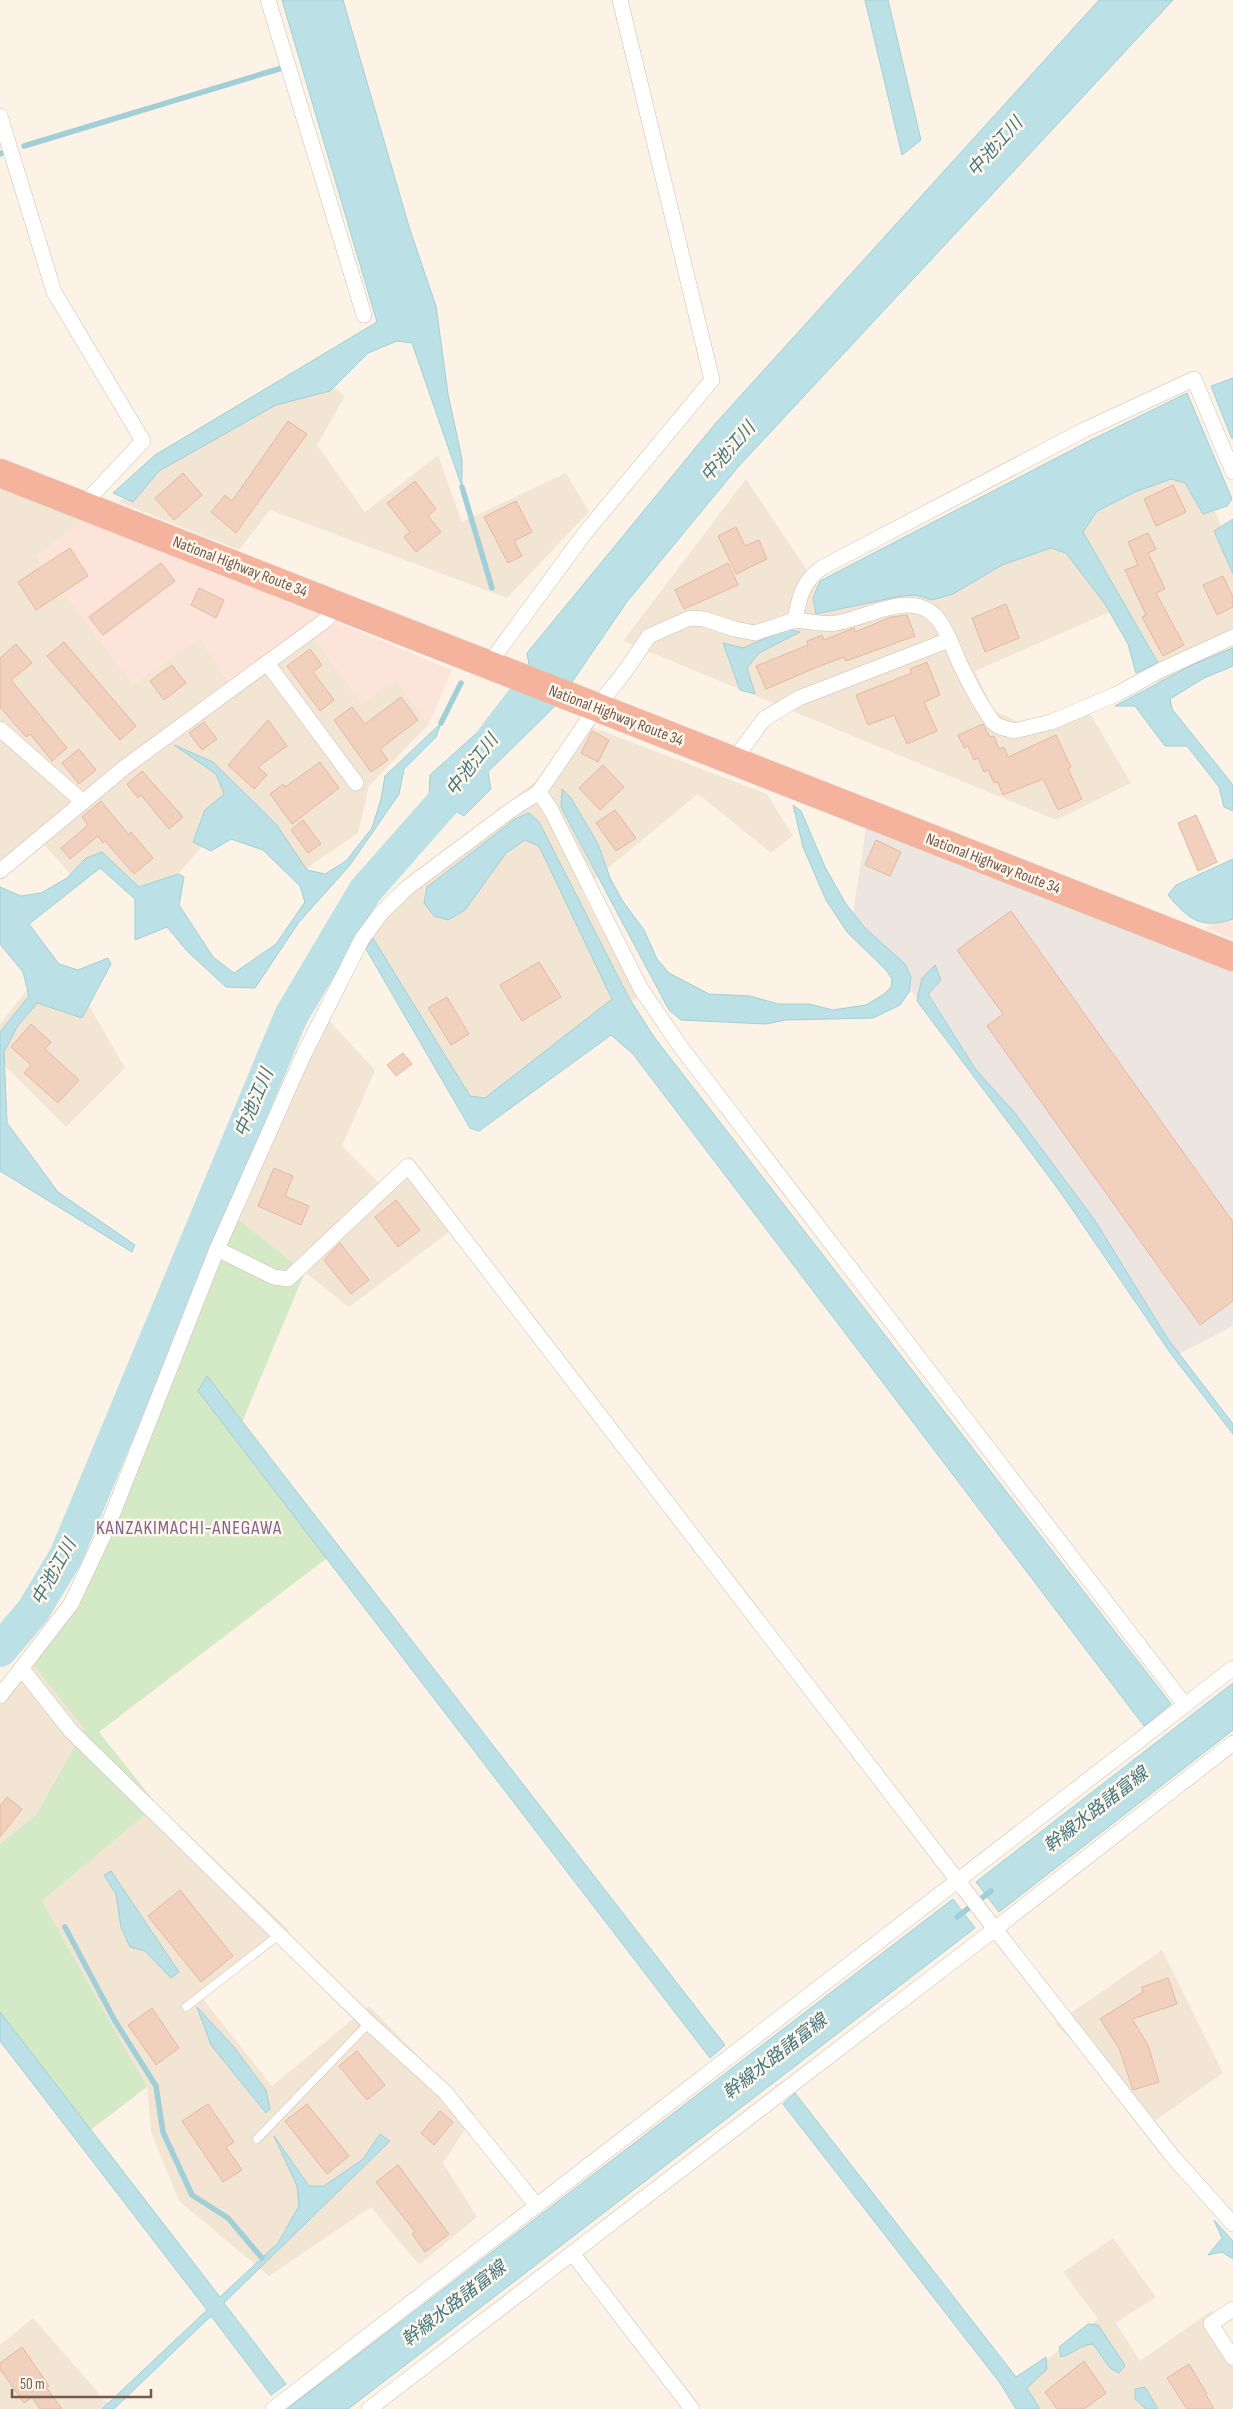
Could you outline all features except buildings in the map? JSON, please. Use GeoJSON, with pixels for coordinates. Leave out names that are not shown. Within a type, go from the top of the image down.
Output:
{"type":"FeatureCollection","features":[{"type":"Feature","properties":{"kind":"highway","name":"National Highway Route 34"},"geometry":{"type":"LineString","coordinates":[[0,473],[1233,957]]}},
{"type":"Feature","properties":{"kind":"street"},"geometry":{"type":"LineString","coordinates":[[268,0],[364,315]]}},
{"type":"Feature","properties":{"kind":"street"},"geometry":{"type":"LineString","coordinates":[[496,668],[585,534],[712,380],[620,0]]}},
{"type":"Feature","properties":{"kind":"street"},"geometry":{"type":"LineString","coordinates":[[0,116],[54,292],[143,441],[83,505]]}},
{"type":"Feature","properties":{"kind":"street"},"geometry":{"type":"LineString","coordinates":[[795,620],[799,597],[806,583],[812,575],[823,567],[1084,430],[1194,379],[1233,472]]}},
{"type":"Feature","properties":{"kind":"street"},"geometry":{"type":"LineString","coordinates":[[0,871],[125,767],[268,664],[323,622],[340,606]]}},
{"type":"Feature","properties":{"kind":"street"},"geometry":{"type":"LineString","coordinates":[[0,1696],[71,1604],[107,1528],[218,1249],[304,1054],[367,933],[381,913],[408,887],[511,810],[539,792],[589,705],[626,670],[649,636],[690,618],[755,633],[795,620],[822,624],[837,623],[889,608],[914,606],[923,608],[937,618],[966,678],[993,722],[998,726],[1014,731],[1051,722],[1109,698],[1159,671],[1233,637]]}},
{"type":"Feature","properties":{"kind":"street"},"geometry":{"type":"LineString","coordinates":[[733,762],[764,719],[799,698],[949,640]]}},
{"type":"Feature","properties":{"kind":"street"},"geometry":{"type":"LineString","coordinates":[[268,664],[356,782]]}},
{"type":"Feature","properties":{"kind":"street"},"geometry":{"type":"LineString","coordinates":[[0,729],[82,801]]}},
{"type":"Feature","properties":{"kind":"street"},"geometry":{"type":"LineString","coordinates":[[539,792],[551,810],[641,989],[680,1046],[1185,1705]]}},
{"type":"Feature","properties":{"kind":"street"},"geometry":{"type":"LineString","coordinates":[[218,1249],[274,1277],[288,1279],[408,1166],[970,1897],[1173,2157],[1233,2224]]}},
{"type":"Feature","properties":{"kind":"street"},"geometry":{"type":"LineString","coordinates":[[273,2409],[959,1882],[1233,1668]]}},
{"type":"Feature","properties":{"kind":"street"},"geometry":{"type":"LineString","coordinates":[[22,1669],[71,1731],[369,2023],[445,2092],[537,2206]]}},
{"type":"Feature","properties":{"kind":"street"},"geometry":{"type":"LineString","coordinates":[[369,2409],[995,1929],[1233,1743]]}},
{"type":"Feature","properties":{"kind":"street"},"geometry":{"type":"LineString","coordinates":[[572,2253],[692,2409]]}},
{"type":"Feature","properties":{"kind":"street"},"geometry":{"type":"LineString","coordinates":[[1233,2309],[1211,2324],[1233,2358]]}},
{"type":"Feature","properties":{"kind":"lane"},"geometry":{"type":"LineString","coordinates":[[186,2007],[280,1934]]}},
{"type":"Feature","properties":{"kind":"lane"},"geometry":{"type":"LineString","coordinates":[[256,2139],[369,2023]]}},
{"type":"Feature","properties":{"kind":"shaded area"},"geometry":{"type":"Polygon","coordinates":[[[314,372],[345,396],[317,445],[365,512],[438,455],[462,522],[566,473],[589,512],[507,598],[270,510],[239,550],[119,502],[156,461],[314,372]]]}},
{"type":"Feature","properties":{"kind":"shaded area"},"geometry":{"type":"Polygon","coordinates":[[[1187,450],[1233,552],[1233,657],[1162,690],[1119,608],[975,671],[994,711],[1026,725],[1084,703],[1131,783],[1056,820],[623,641],[746,479],[827,600],[1187,450]]]}},
{"type":"Feature","properties":{"kind":"shaded area"},"geometry":{"type":"Polygon","coordinates":[[[0,485],[86,518],[200,638],[230,685],[307,628],[362,703],[395,679],[429,724],[369,786],[358,833],[300,873],[238,806],[151,904],[95,859],[74,878],[41,841],[0,877],[0,485]]]}},
{"type":"Feature","properties":{"kind":"shaded area"},"geometry":{"type":"Polygon","coordinates":[[[86,518],[452,670],[429,724],[395,679],[362,704],[307,629],[230,685],[200,638],[133,685],[36,556],[86,518]]]}},
{"type":"Feature","properties":{"kind":"shaded area"},"geometry":{"type":"Polygon","coordinates":[[[579,722],[767,794],[793,836],[771,853],[698,794],[581,890],[637,997],[470,1120],[360,934],[407,879],[536,781],[579,722]]]}},
{"type":"Feature","properties":{"kind":"shaded area"},"geometry":{"type":"Polygon","coordinates":[[[866,828],[1233,972],[1233,1326],[1177,1355],[928,1010],[851,927],[866,828]]]}},
{"type":"Feature","properties":{"kind":"shaded area"},"geometry":{"type":"Polygon","coordinates":[[[1233,915],[1233,939],[1205,928],[1233,915]]]}},
{"type":"Feature","properties":{"kind":"shaded area"},"geometry":{"type":"Polygon","coordinates":[[[31,985],[84,997],[125,1068],[66,1127],[0,1061],[0,1024],[31,985]]]}},
{"type":"Feature","properties":{"kind":"shaded area"},"geometry":{"type":"Polygon","coordinates":[[[321,1012],[375,1070],[342,1146],[381,1185],[410,1156],[461,1223],[349,1307],[230,1213],[321,1012]]]}},
{"type":"Feature","properties":{"kind":"shaded area"},"geometry":{"type":"Polygon","coordinates":[[[24,1653],[84,1728],[36,1815],[0,1844],[0,1683],[24,1653]]]}},
{"type":"Feature","properties":{"kind":"shaded area"},"geometry":{"type":"Polygon","coordinates":[[[157,1805],[289,1930],[203,1999],[272,2086],[369,2006],[475,2114],[443,2163],[477,2217],[419,2265],[371,2207],[269,2276],[179,2201],[151,2132],[147,2087],[42,1901],[157,1805]]]}},
{"type":"Feature","properties":{"kind":"shaded area"},"geometry":{"type":"Polygon","coordinates":[[[1162,1950],[1223,2073],[1156,2120],[1055,2024],[1162,1950]]]}},
{"type":"Feature","properties":{"kind":"shaded area"},"geometry":{"type":"Polygon","coordinates":[[[1113,2238],[1156,2297],[1116,2323],[1140,2361],[1211,2311],[1233,2347],[1233,2409],[1028,2409],[1013,2386],[1098,2319],[1063,2272],[1113,2238]]]}},
{"type":"Feature","properties":{"kind":"shaded area"},"geometry":{"type":"Polygon","coordinates":[[[33,2318],[109,2405],[105,2409],[0,2409],[0,2345],[33,2318]]]}},
{"type":"Feature","properties":{"kind":"green space"},"geometry":{"type":"Polygon","coordinates":[[[230,1213],[305,1272],[235,1439],[327,1558],[99,1732],[157,1805],[42,1901],[147,2087],[84,2135],[0,2025],[0,1844],[36,1815],[84,1729],[24,1653],[69,1597],[230,1213]]]}},
{"type":"Feature","properties":{"kind":"water"},"geometry":{"type":"Polygon","coordinates":[[[282,0],[343,0],[410,230],[436,306],[448,394],[462,459],[462,487],[412,343],[397,341],[368,353],[330,391],[276,405],[159,471],[133,502],[113,493],[155,455],[377,322],[282,0]]]}},
{"type":"Feature","properties":{"kind":"water"},"geometry":{"type":"Polygon","coordinates":[[[865,0],[888,0],[921,140],[902,155],[865,0]]]}},
{"type":"Feature","properties":{"kind":"water"},"geometry":{"type":"Polygon","coordinates":[[[1099,0],[1173,0],[738,467],[626,603],[572,682],[530,670],[527,653],[715,424],[1099,0]]]}},
{"type":"Feature","properties":{"kind":"water"},"geometry":{"type":"Polygon","coordinates":[[[1233,378],[1233,438],[1232,439],[1211,386],[1233,378]]]}},
{"type":"Feature","properties":{"kind":"water"},"geometry":{"type":"Polygon","coordinates":[[[1187,393],[1232,499],[1227,506],[1203,514],[1185,483],[1171,479],[1135,492],[1097,511],[1083,532],[1158,663],[1136,673],[1128,644],[1105,604],[1066,553],[1051,548],[1002,565],[953,594],[932,600],[916,595],[901,596],[816,614],[813,598],[820,581],[1091,440],[1187,393]]]}},
{"type":"Feature","properties":{"kind":"water"},"geometry":{"type":"Polygon","coordinates":[[[1233,519],[1233,574],[1214,531],[1233,519]]]}},
{"type":"Feature","properties":{"kind":"water"},"geometry":{"type":"Polygon","coordinates":[[[786,629],[800,632],[759,653],[747,668],[755,694],[740,690],[723,643],[743,648],[786,629]]]}},
{"type":"Feature","properties":{"kind":"water"},"geometry":{"type":"Polygon","coordinates":[[[1233,648],[1233,666],[1204,678],[1170,699],[1172,709],[1233,785],[1233,811],[1224,807],[1219,787],[1187,746],[1165,746],[1135,706],[1115,706],[1194,664],[1233,648]]]}},
{"type":"Feature","properties":{"kind":"water"},"geometry":{"type":"Polygon","coordinates":[[[514,690],[555,706],[488,772],[491,789],[464,816],[429,794],[430,775],[490,721],[514,690]]]}},
{"type":"Feature","properties":{"kind":"water"},"geometry":{"type":"Polygon","coordinates":[[[441,723],[436,737],[404,769],[399,794],[350,865],[299,922],[255,988],[226,987],[188,952],[167,927],[135,940],[135,899],[100,868],[29,924],[59,964],[78,970],[108,958],[111,964],[82,1018],[37,1003],[17,1027],[4,1052],[7,1123],[58,1192],[135,1245],[132,1252],[0,1171],[0,1032],[29,996],[23,972],[0,944],[0,887],[21,896],[41,893],[67,878],[86,858],[102,852],[139,887],[178,874],[184,877],[179,905],[213,957],[234,973],[276,944],[305,902],[300,886],[263,850],[231,839],[211,851],[193,842],[205,810],[224,794],[216,774],[174,745],[213,762],[276,824],[307,870],[325,874],[346,861],[372,828],[381,799],[385,776],[441,723]]]}},
{"type":"Feature","properties":{"kind":"water"},"geometry":{"type":"Polygon","coordinates":[[[562,789],[571,798],[598,844],[610,878],[622,900],[644,930],[657,959],[669,973],[709,994],[750,996],[778,1004],[809,1004],[833,1010],[866,1005],[884,994],[891,987],[892,979],[886,970],[847,932],[826,900],[803,847],[793,805],[801,811],[825,867],[846,904],[865,928],[905,964],[911,977],[909,992],[900,1005],[873,1018],[786,1020],[766,1024],[681,1020],[669,1010],[561,807],[562,789]]]}},
{"type":"Feature","properties":{"kind":"water"},"geometry":{"type":"Polygon","coordinates":[[[529,813],[539,822],[629,998],[654,1037],[1171,1704],[1144,1726],[633,1054],[611,1035],[479,1131],[470,1128],[366,949],[373,938],[470,1096],[485,1098],[612,999],[539,846],[525,840],[506,853],[465,910],[448,920],[434,916],[424,903],[427,887],[515,819],[529,813]]]}},
{"type":"Feature","properties":{"kind":"water"},"geometry":{"type":"Polygon","coordinates":[[[1233,859],[1233,919],[1204,923],[1189,916],[1168,895],[1176,885],[1233,859]]]}},
{"type":"Feature","properties":{"kind":"water"},"geometry":{"type":"Polygon","coordinates":[[[935,965],[941,980],[928,994],[976,1070],[1014,1112],[1094,1219],[1168,1339],[1233,1424],[1233,1434],[1171,1354],[1059,1190],[917,1001],[922,978],[935,965]]]}},
{"type":"Feature","properties":{"kind":"water"},"geometry":{"type":"Polygon","coordinates":[[[207,1376],[725,2045],[710,2058],[198,1391],[207,1376]]]}},
{"type":"Feature","properties":{"kind":"water"},"geometry":{"type":"Polygon","coordinates":[[[1233,1683],[1233,1730],[999,1912],[976,1882],[1233,1683]]]}},
{"type":"Feature","properties":{"kind":"water"},"geometry":{"type":"Polygon","coordinates":[[[111,1871],[179,1972],[171,1978],[145,1951],[130,1947],[121,1927],[116,1894],[104,1875],[111,1871]]]}},
{"type":"Feature","properties":{"kind":"water"},"geometry":{"type":"Polygon","coordinates":[[[953,1899],[975,1928],[348,2409],[287,2409],[953,1899]]]}},
{"type":"Feature","properties":{"kind":"water"},"geometry":{"type":"Polygon","coordinates":[[[197,2007],[234,2047],[266,2090],[270,2109],[266,2113],[211,2045],[197,2007]]]}},
{"type":"Feature","properties":{"kind":"water"},"geometry":{"type":"Polygon","coordinates":[[[0,2012],[220,2297],[278,2243],[299,2206],[297,2186],[274,2136],[309,2186],[324,2186],[363,2159],[380,2134],[390,2141],[224,2303],[286,2384],[271,2395],[211,2316],[114,2409],[102,2409],[207,2310],[0,2041],[0,2012]]]}},
{"type":"Feature","properties":{"kind":"water"},"geometry":{"type":"Polygon","coordinates":[[[795,2093],[1016,2377],[1046,2357],[1047,2369],[1027,2388],[1040,2409],[1016,2409],[1000,2383],[783,2104],[795,2093]]]}},
{"type":"Feature","properties":{"kind":"water"},"geometry":{"type":"Polygon","coordinates":[[[1214,2220],[1233,2241],[1233,2259],[1222,2252],[1208,2255],[1222,2238],[1214,2220]]]}},
{"type":"Feature","properties":{"kind":"water"},"geometry":{"type":"Polygon","coordinates":[[[1088,2324],[1098,2325],[1125,2365],[1119,2373],[1110,2368],[1093,2344],[1084,2346],[1061,2357],[1059,2347],[1088,2324]]]}},
{"type":"Feature","properties":{"kind":"water"},"geometry":{"type":"Polygon","coordinates":[[[1145,2387],[1158,2409],[1146,2409],[1135,2399],[1135,2389],[1145,2387]]]}},
{"type":"Feature","properties":{"kind":"waterway"},"geometry":{"type":"LineString","coordinates":[[24,146],[282,68]]}},
{"type":"Feature","properties":{"kind":"waterway"},"geometry":{"type":"LineString","coordinates":[[462,487],[492,588]]}},
{"type":"Feature","properties":{"kind":"waterway","name":"中池江川"},"geometry":{"type":"LineString","coordinates":[[0,1650],[33,1611],[66,1556],[291,1016],[365,891],[454,790],[555,657]]}},
{"type":"Feature","properties":{"kind":"waterway"},"geometry":{"type":"LineString","coordinates":[[441,723],[461,683]]}},
{"type":"Feature","properties":{"kind":"waterway","name":"幹線水路諸富線"},"geometry":{"type":"LineString","coordinates":[[957,1917],[991,1891]]}},
{"type":"Feature","properties":{"kind":"waterway"},"geometry":{"type":"LineString","coordinates":[[65,1927],[115,2021],[156,2086],[163,2132],[192,2195],[228,2218],[262,2258]]}},
{"type":"Feature","properties":{"kind":"district","name":"KANZAKIMACHI-ANEGAWA"},"geometry":{"type":"Point","coordinates":[189,1528]}}]}
